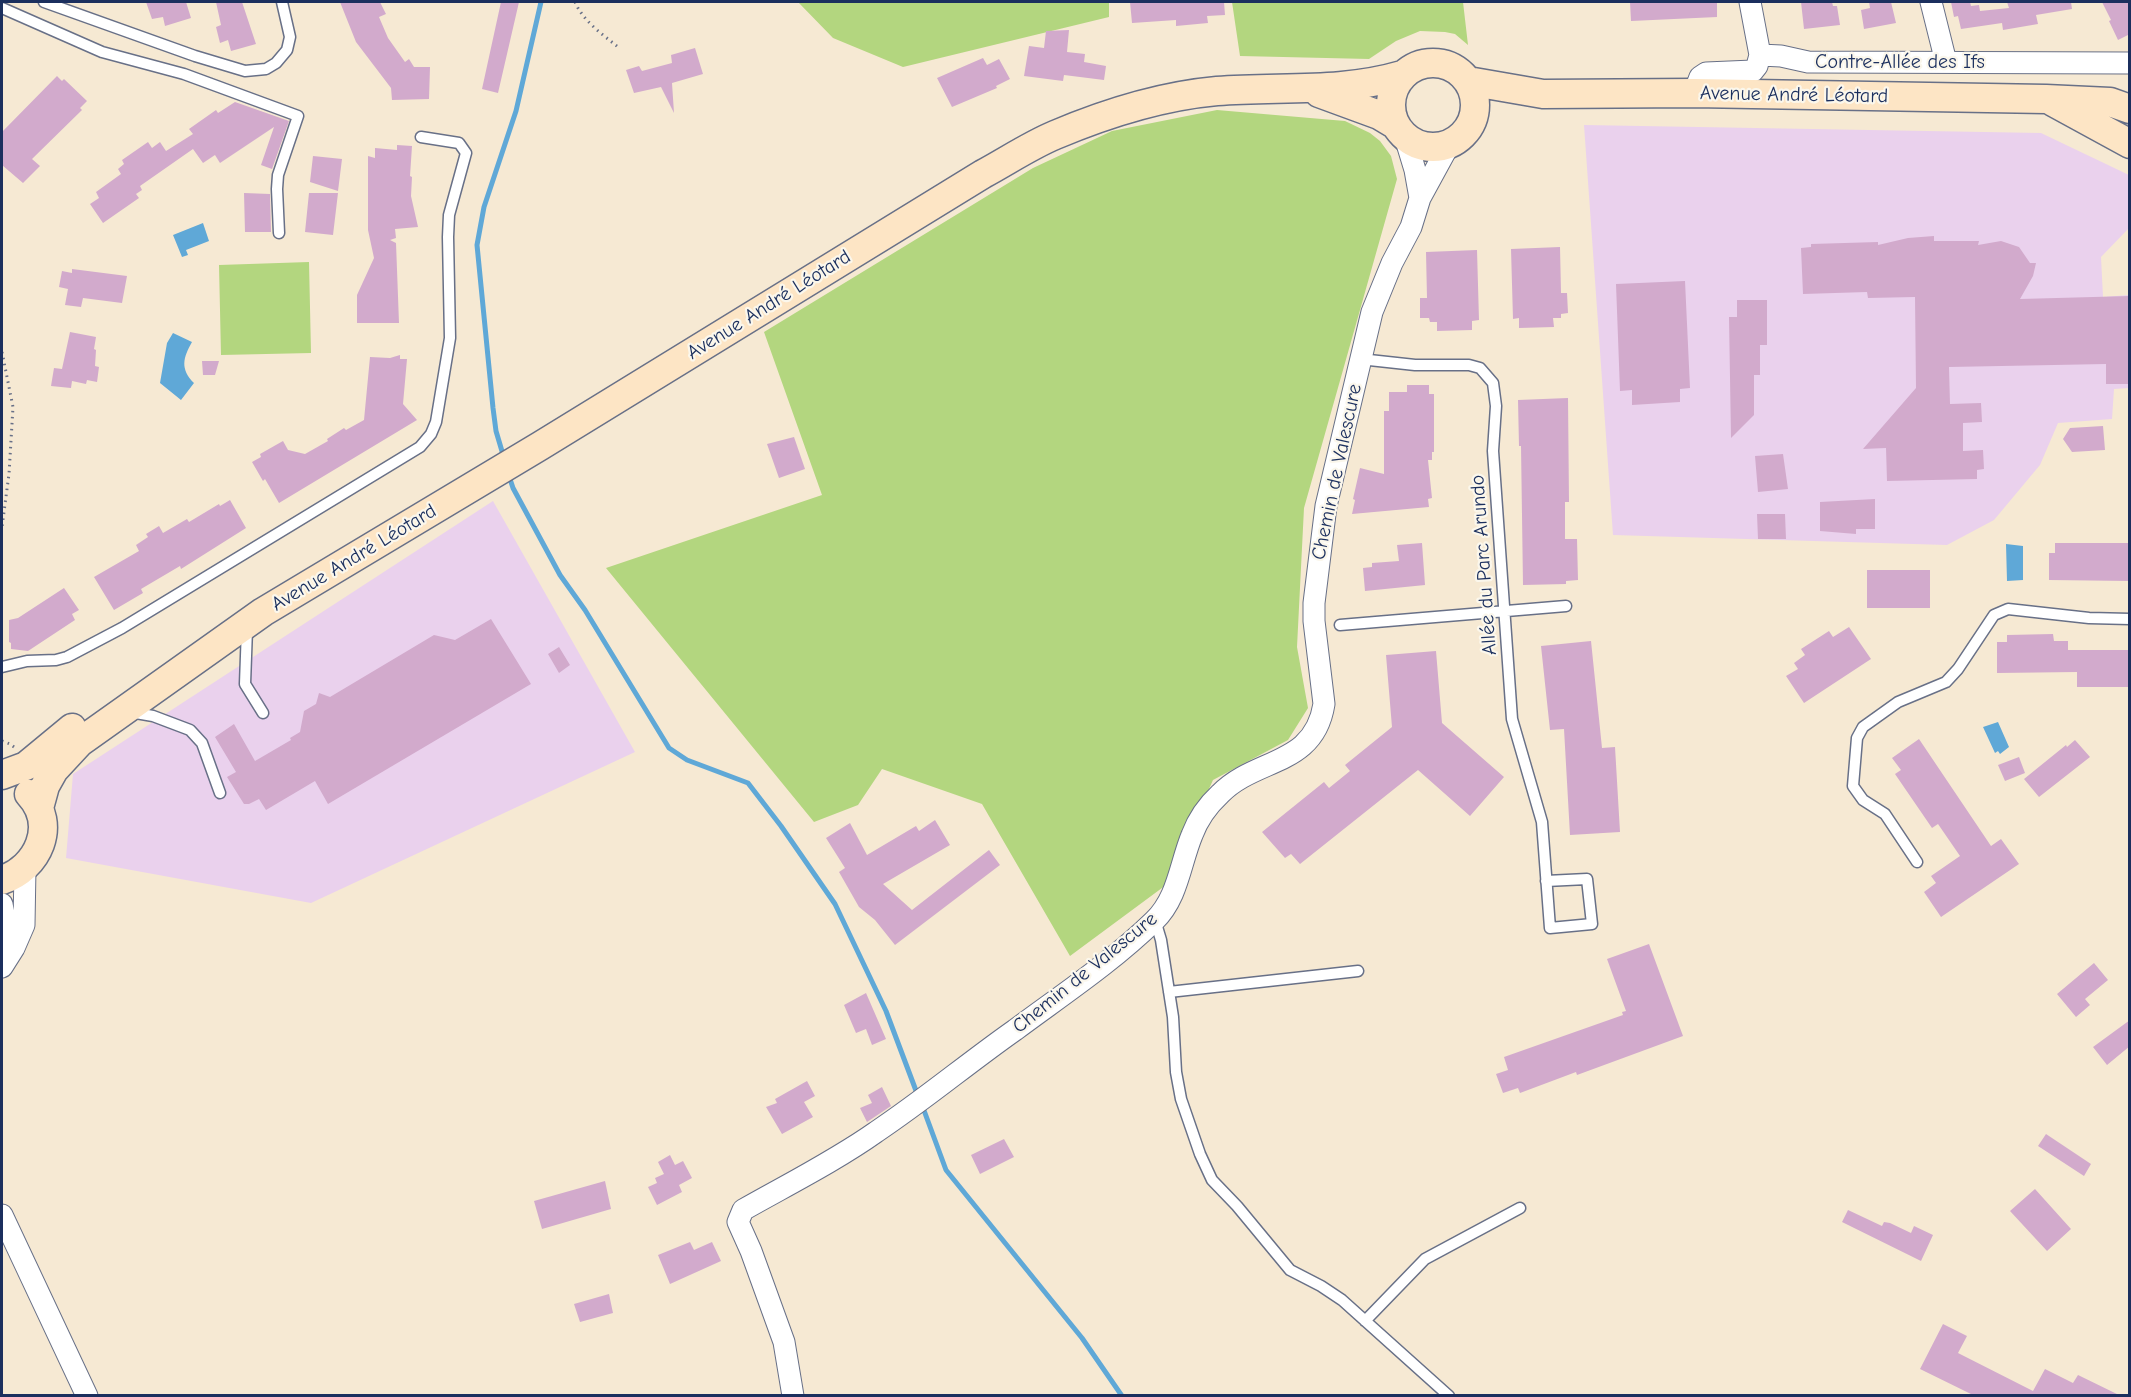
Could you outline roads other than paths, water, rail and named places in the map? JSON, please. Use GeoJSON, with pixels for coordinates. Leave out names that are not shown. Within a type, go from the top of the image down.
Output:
{"type":"FeatureCollection","features":[{"type":"Feature","properties":{"kind":"main road"},"geometry":{"type":"LineString","coordinates":[[1442,63],[1452,67],[1468,81],[1474,98],[1473,117],[1468,128],[1460,137],[1438,147],[1426,147],[1415,143],[1400,130],[1390,103],[1396,83],[1402,75],[1421,64],[1442,63]]}},
{"type":"Feature","properties":{"kind":"main road","name":"Avenue André Léotard"},"geometry":{"type":"LineString","coordinates":[[39,808],[45,786],[54,770],[80,742],[256,619],[983,174],[1053,136],[1144,104],[1182,95],[1218,91],[1308,89],[1359,85],[1402,75]]}},
{"type":"Feature","properties":{"kind":"main road","name":"Avenue André Léotard"},"geometry":{"type":"LineString","coordinates":[[1468,81],[1543,94],[1694,93],[2046,99],[2110,102],[2130,109]]}},
{"type":"Feature","properties":{"kind":"main road","name":"Avenue André Léotard"},"geometry":{"type":"LineString","coordinates":[[1308,89],[1379,115],[1400,130]]}},
{"type":"Feature","properties":{"kind":"main road","name":"Avenue André Léotard"},"geometry":{"type":"LineString","coordinates":[[1473,117],[1504,104],[1543,94]]}},
{"type":"Feature","properties":{"kind":"main road","name":"Avenue André Léotard"},"geometry":{"type":"LineString","coordinates":[[2046,99],[2130,126]]}},
{"type":"Feature","properties":{"kind":"main road"},"geometry":{"type":"LineString","coordinates":[[2046,99],[2130,144]]}},
{"type":"Feature","properties":{"kind":"main road","name":"Avenue André Léotard"},"geometry":{"type":"LineString","coordinates":[[2,776],[26,766],[82,720],[243,619],[256,619]]}},
{"type":"Feature","properties":{"kind":"main road"},"geometry":{"type":"LineString","coordinates":[[2,776],[22,787],[32,796],[39,808],[42,824],[41,840],[35,856],[13,874]]}},
{"type":"Feature","properties":{"kind":"street"},"geometry":{"type":"LineString","coordinates":[[1694,93],[1700,77],[1706,73],[1752,70],[1757,66],[1760,55],[1750,2]]}},
{"type":"Feature","properties":{"kind":"street"},"geometry":{"type":"LineString","coordinates":[[1931,2],[1946,62]]}},
{"type":"Feature","properties":{"kind":"street","name":"Contre-Allée des Ifs"},"geometry":{"type":"LineString","coordinates":[[1760,55],[1781,56],[1808,62],[2130,63]]}},
{"type":"Feature","properties":{"kind":"street","name":"Chemin de Valescure"},"geometry":{"type":"LineString","coordinates":[[1400,130],[1415,170],[1420,198]]}},
{"type":"Feature","properties":{"kind":"street","name":"Chemin de Valescure"},"geometry":{"type":"LineString","coordinates":[[793,1395],[784,1342],[738,1222],[743,1210],[874,1134],[1124,947],[1155,920],[1176,887],[1192,834],[1206,808],[1227,786],[1285,759],[1300,749],[1309,741],[1323,717],[1324,693],[1314,621],[1315,582],[1326,506],[1372,312],[1392,263],[1411,227],[1420,198],[1450,143]]}},
{"type":"Feature","properties":{"kind":"street"},"geometry":{"type":"LineString","coordinates":[[2,967],[14,948],[24,925],[13,874]]}},
{"type":"Feature","properties":{"kind":"street"},"geometry":{"type":"LineString","coordinates":[[2,904],[5,921],[2,938]]}},
{"type":"Feature","properties":{"kind":"street"},"geometry":{"type":"LineString","coordinates":[[2,1215],[87,1395]]}},
{"type":"Feature","properties":{"kind":"lane"},"geometry":{"type":"LineString","coordinates":[[44,2],[195,56],[245,71],[266,69],[276,63],[287,50],[290,37],[282,2]]}},
{"type":"Feature","properties":{"kind":"lane"},"geometry":{"type":"LineString","coordinates":[[2,8],[102,52],[184,74],[298,116],[278,174],[279,233]]}},
{"type":"Feature","properties":{"kind":"lane"},"geometry":{"type":"LineString","coordinates":[[2,667],[27,661],[56,660],[67,657],[122,628],[420,447],[431,434],[436,422],[450,338],[447,237],[449,215],[466,153],[459,142],[422,137]]}},
{"type":"Feature","properties":{"kind":"lane","name":"Allée du Parc Arundo"},"geometry":{"type":"LineString","coordinates":[[1360,359],[1415,364],[1469,365],[1480,368],[1493,384],[1496,392],[1493,451],[1512,719],[1542,822],[1546,881],[1550,928],[1592,924],[1587,879],[1546,881]]}},
{"type":"Feature","properties":{"kind":"lane"},"geometry":{"type":"LineString","coordinates":[[1340,626],[1566,606]]}},
{"type":"Feature","properties":{"kind":"lane"},"geometry":{"type":"LineString","coordinates":[[1917,862],[1886,813],[1863,800],[1853,786],[1857,738],[1863,727],[1898,702],[1946,682],[1958,669],[1994,615],[2008,609],[2089,618],[2130,619]]}},
{"type":"Feature","properties":{"kind":"lane"},"geometry":{"type":"LineString","coordinates":[[256,619],[245,684],[263,713]]}},
{"type":"Feature","properties":{"kind":"lane"},"geometry":{"type":"LineString","coordinates":[[123,711],[153,716],[190,730],[202,743],[220,793]]}},
{"type":"Feature","properties":{"kind":"lane"},"geometry":{"type":"LineString","coordinates":[[1155,920],[1161,940],[1173,1017],[1176,1072],[1181,1099],[1200,1154],[1212,1180],[1237,1206],[1290,1270],[1321,1286],[1365,1321],[1449,1395]]}},
{"type":"Feature","properties":{"kind":"lane"},"geometry":{"type":"LineString","coordinates":[[1169,992],[1358,971]]}},
{"type":"Feature","properties":{"kind":"lane"},"geometry":{"type":"LineString","coordinates":[[1365,1321],[1425,1259],[1520,1208]]}},
{"type":"Feature","properties":{"kind":"water"},"geometry":{"type":"Polygon","coordinates":[[[203,223],[209,241],[186,250],[188,255],[182,257],[173,235],[203,223]]]}},
{"type":"Feature","properties":{"kind":"water"},"geometry":{"type":"Polygon","coordinates":[[[173,333],[192,342],[184,363],[194,383],[181,400],[160,383],[167,343],[173,333]]]}},
{"type":"Feature","properties":{"kind":"water"},"geometry":{"type":"Polygon","coordinates":[[[2006,544],[2023,546],[2023,580],[2007,581],[2006,544]]]}},
{"type":"Feature","properties":{"kind":"water"},"geometry":{"type":"Polygon","coordinates":[[[1998,722],[2009,747],[2000,754],[1998,751],[1995,753],[1983,727],[1998,722]]]}},
{"type":"Feature","properties":{"kind":"waterway"},"geometry":{"type":"LineString","coordinates":[[504,458],[496,431],[493,408],[477,245],[484,207],[516,111],[541,2]]}},
{"type":"Feature","properties":{"kind":"waterway"},"geometry":{"type":"LineString","coordinates":[[509,476],[513,488],[560,575],[585,610],[669,748],[687,760],[748,783],[835,904],[886,1011],[918,1096]]}},
{"type":"Feature","properties":{"kind":"waterway"},"geometry":{"type":"LineString","coordinates":[[922,1105],[946,1170],[1082,1338],[1122,1396]]}}]}
